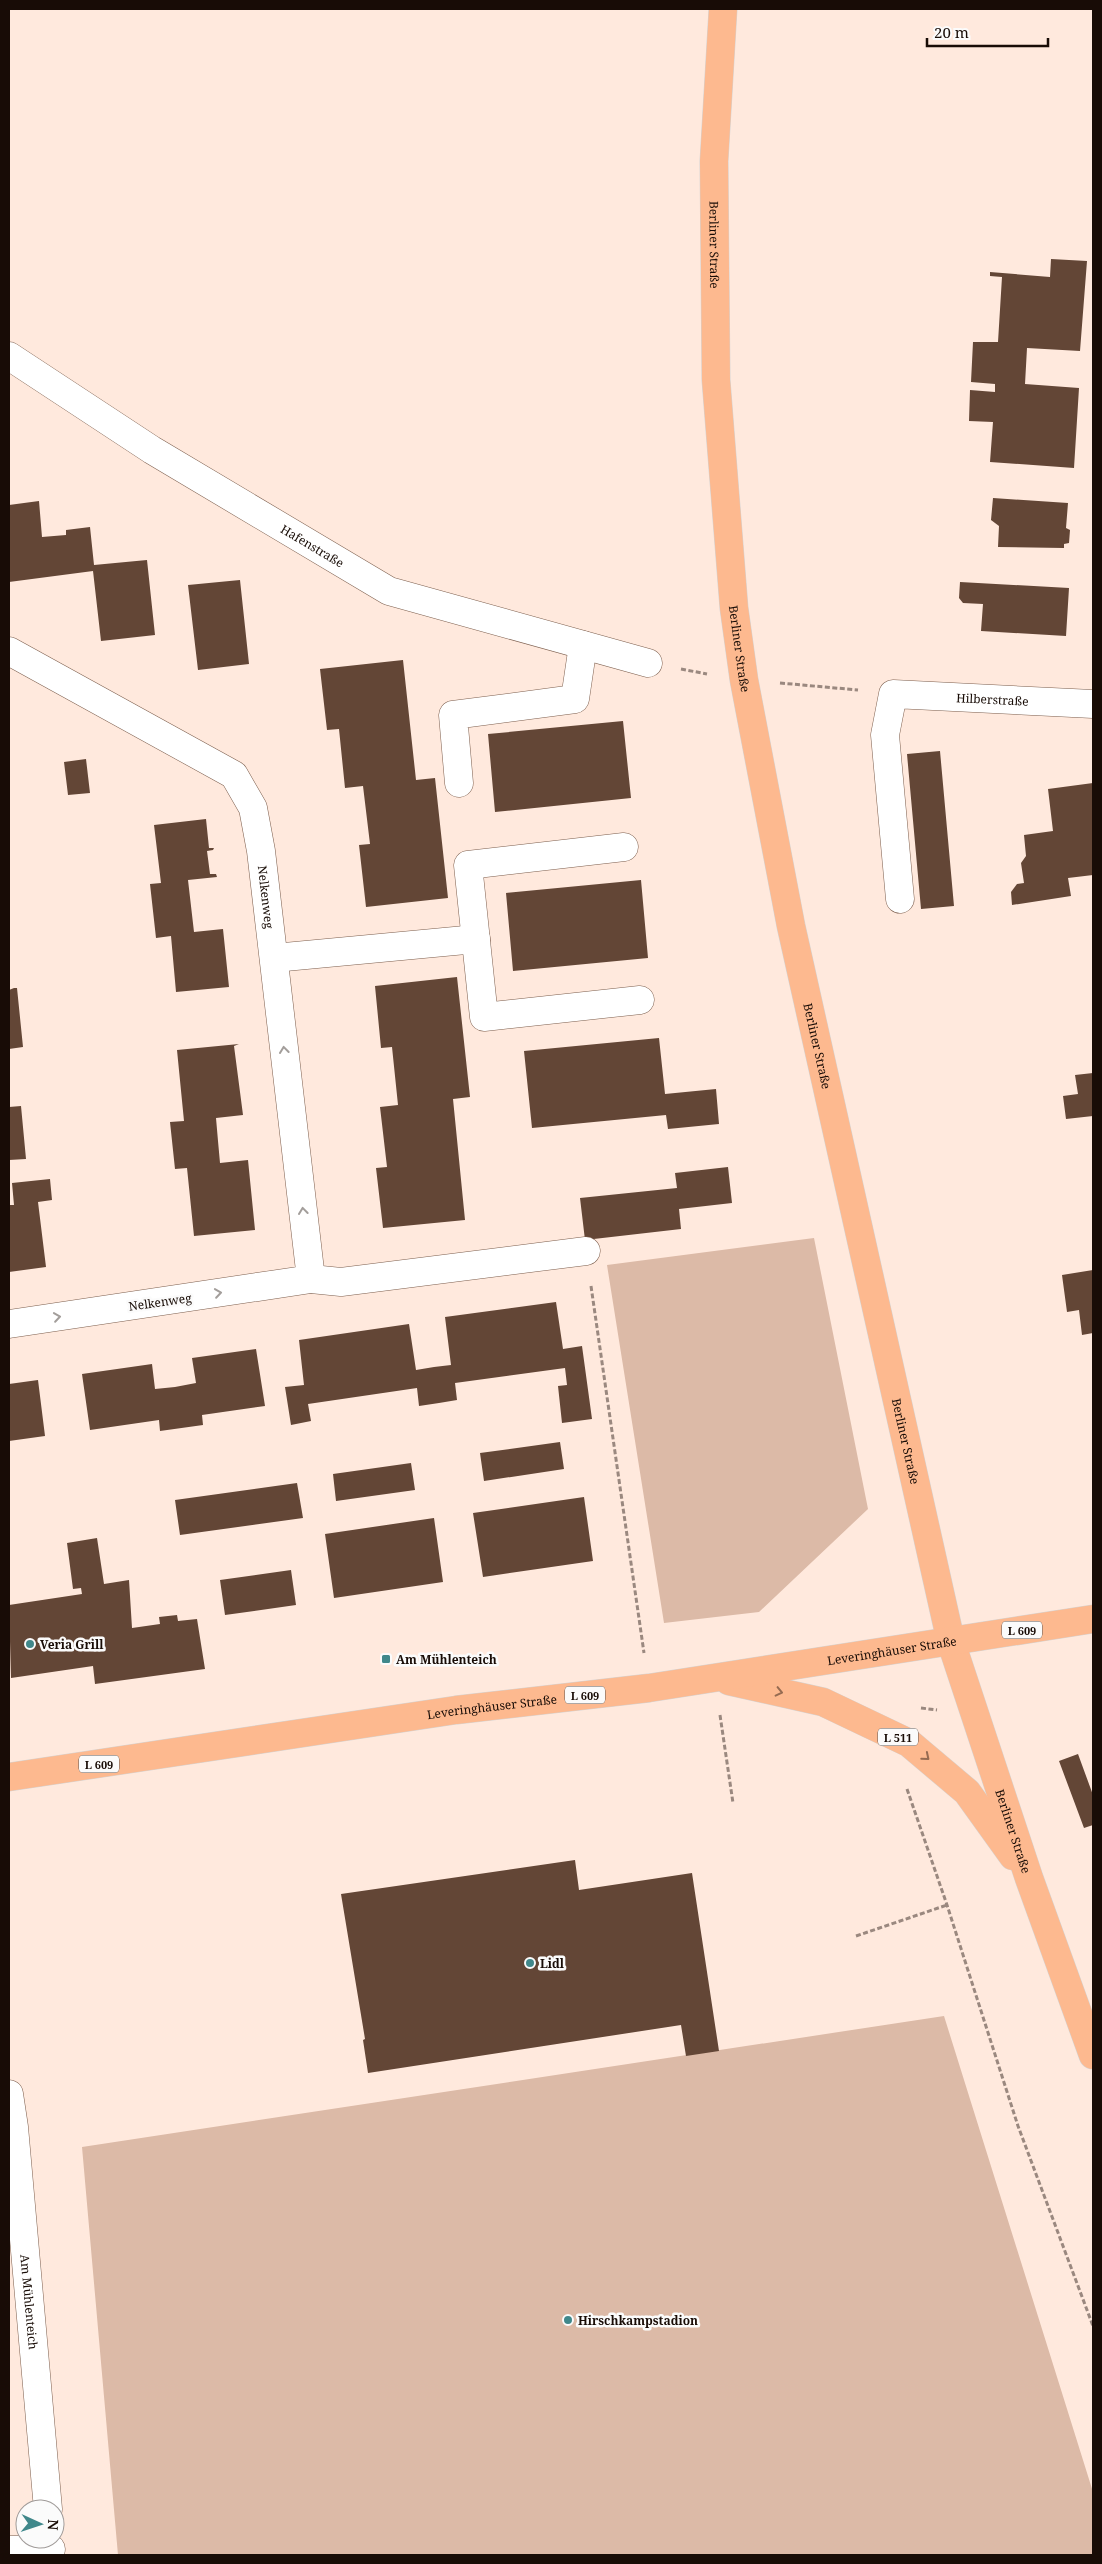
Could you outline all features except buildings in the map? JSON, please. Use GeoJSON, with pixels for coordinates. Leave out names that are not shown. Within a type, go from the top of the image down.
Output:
{"type":"FeatureCollection","features":[{"type":"Feature","properties":{"kind":"main road","name":"Berliner Straße"},"geometry":{"type":"LineString","coordinates":[[722,9],[714,161],[716,380],[735,617],[744,680],[791,926],[951,1642],[1029,1878],[1093,2055]]}},
{"type":"Feature","properties":{"kind":"main road","name":"Leveringhäuser Straße"},"geometry":{"type":"LineString","coordinates":[[9,1776],[456,1710],[649,1688],[1093,1619]]}},
{"type":"Feature","properties":{"kind":"main road","name":"L 511"},"geometry":{"type":"LineString","coordinates":[[714,1678],[823,1702],[909,1743],[967,1792],[1029,1878]]}},
{"type":"Feature","properties":{"kind":"street","name":"Hafenstraße"},"geometry":{"type":"LineString","coordinates":[[9,356],[152,450],[389,591],[648,663]]}},
{"type":"Feature","properties":{"kind":"street"},"geometry":{"type":"LineString","coordinates":[[459,784],[453,715],[575,699],[583,645]]}},
{"type":"Feature","properties":{"kind":"street","name":"Nelkenweg"},"geometry":{"type":"LineString","coordinates":[[9,651],[234,775],[253,808],[261,851],[311,1280]]}},
{"type":"Feature","properties":{"kind":"street","name":"Hilberstraße"},"geometry":{"type":"LineString","coordinates":[[900,899],[885,735],[893,694],[1093,704]]}},
{"type":"Feature","properties":{"kind":"street"},"geometry":{"type":"LineString","coordinates":[[624,846],[468,865],[484,1017],[640,1000]]}},
{"type":"Feature","properties":{"kind":"street"},"geometry":{"type":"LineString","coordinates":[[274,958],[476,939]]}},
{"type":"Feature","properties":{"kind":"street","name":"Nelkenweg"},"geometry":{"type":"LineString","coordinates":[[9,1324],[311,1280],[341,1282],[586,1251]]}},
{"type":"Feature","properties":{"kind":"street","name":"Am Mühlenteich"},"geometry":{"type":"LineString","coordinates":[[9,2094],[14,2126],[47,2499]]}},
{"type":"Feature","properties":{"kind":"street"},"geometry":{"type":"LineString","coordinates":[[9,2550],[30,2549]]}},
{"type":"Feature","properties":{"kind":"path"},"geometry":{"type":"LineString","coordinates":[[586,1251],[649,1688]]}},
{"type":"Feature","properties":{"kind":"path"},"geometry":{"type":"LineString","coordinates":[[714,1678],[733,1803]]}},
{"type":"Feature","properties":{"kind":"path"},"geometry":{"type":"LineString","coordinates":[[919,1707],[975,1715]]}},
{"type":"Feature","properties":{"kind":"path"},"geometry":{"type":"LineString","coordinates":[[906,1786],[947,1905],[1018,2126],[1093,2326]]}},
{"type":"Feature","properties":{"kind":"path"},"geometry":{"type":"LineString","coordinates":[[856,1936],[947,1905]]}},
{"type":"Feature","properties":{"kind":"shaded area"},"geometry":{"type":"Polygon","coordinates":[[[814,1238],[868,1509],[759,1612],[664,1623],[607,1265],[814,1238]]]}},
{"type":"Feature","properties":{"kind":"shaded area","name":"Hirschkampstadion"},"geometry":{"type":"Polygon","coordinates":[[[944,2016],[1093,2492],[1093,2555],[118,2555],[82,2147],[944,2016]]]}},
{"type":"Feature","properties":{"kind":"place","name":"Veria Grill"},"geometry":{"type":"Point","coordinates":[30,1644]}},
{"type":"Feature","properties":{"kind":"place","name":"Am Mühlenteich"},"geometry":{"type":"Point","coordinates":[386,1659]}},
{"type":"Feature","properties":{"kind":"place","name":"Lidl"},"geometry":{"type":"Point","coordinates":[530,1963]}},
{"type":"Feature","properties":{"kind":"place","name":"Hirschkampstadion"},"geometry":{"type":"Point","coordinates":[568,2320]}}]}
